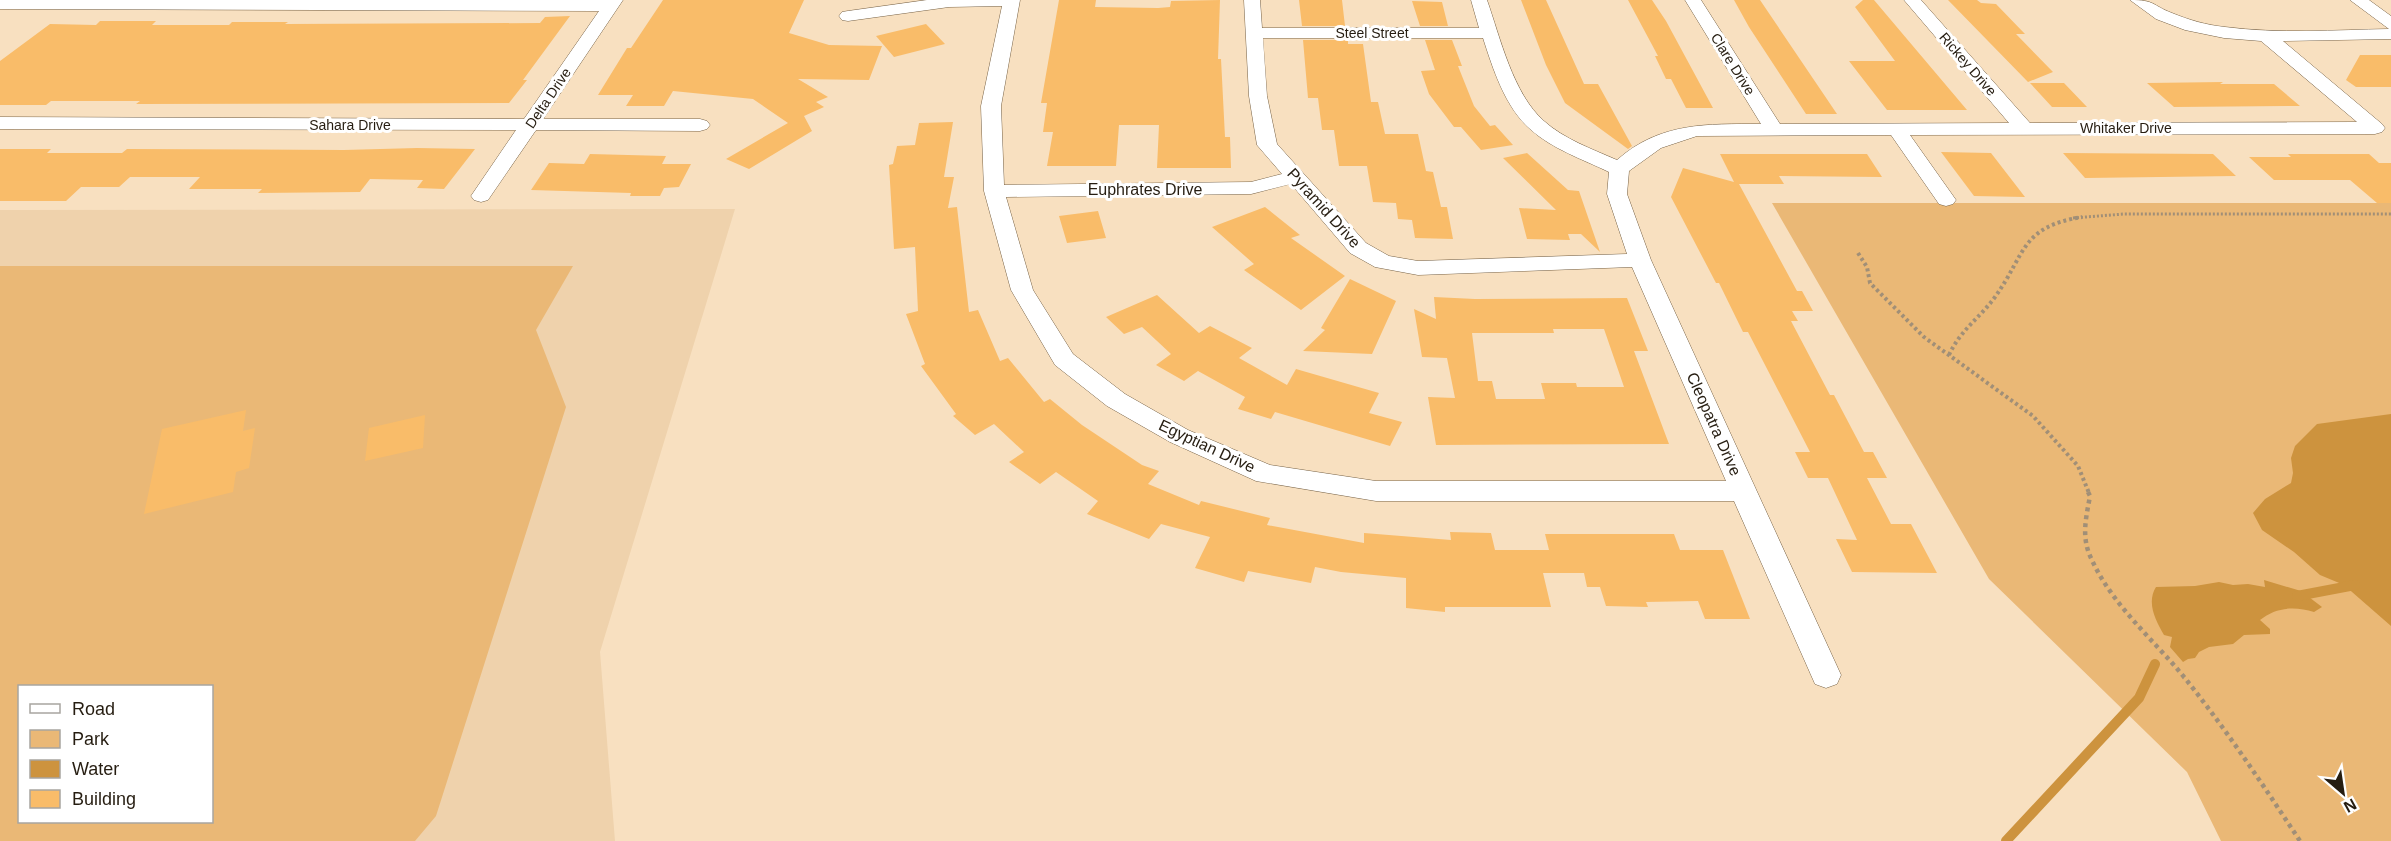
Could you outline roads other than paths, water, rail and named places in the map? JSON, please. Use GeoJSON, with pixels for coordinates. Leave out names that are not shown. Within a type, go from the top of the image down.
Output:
{"type":"FeatureCollection","features":[{"type":"Feature","properties":{"kind":"street","name":"Pyramid Drive"},"geometry":{"type":"LineString","coordinates":[[1252,0],[1258,96],[1267,145],[1358,248],[1383,262],[1418,268],[1640,260]]}},
{"type":"Feature","properties":{"kind":"street"},"geometry":{"type":"LineString","coordinates":[[1479,0],[1520,107],[1537,125],[1572,147],[1619,170]]}},
{"type":"Feature","properties":{"kind":"street","name":"Clare Drive"},"geometry":{"type":"LineString","coordinates":[[1694,0],[1773,128]]}},
{"type":"Feature","properties":{"kind":"street","name":"Rickey Drive"},"geometry":{"type":"LineString","coordinates":[[1912,0],[2024,128]]}},
{"type":"Feature","properties":{"kind":"street"},"geometry":{"type":"LineString","coordinates":[[2138,0],[2153,13],[2181,24],[2217,33],[2391,34]]}},
{"type":"Feature","properties":{"kind":"street"},"geometry":{"type":"LineString","coordinates":[[2358,0],[2391,24]]}},
{"type":"Feature","properties":{"kind":"street"},"geometry":{"type":"LineString","coordinates":[[848,16],[949,2],[1012,1]]}},
{"type":"Feature","properties":{"kind":"street","name":"Egyptian Drive"},"geometry":{"type":"LineString","coordinates":[[1012,1],[991,106],[994,191],[1022,290],[1064,359],[1116,400],[1179,436],[1265,474],[1376,491],[1744,491]]}},
{"type":"Feature","properties":{"kind":"street"},"geometry":{"type":"LineString","coordinates":[[0,4],[613,3]]}},
{"type":"Feature","properties":{"kind":"street","name":"Delta Drive"},"geometry":{"type":"LineString","coordinates":[[481,196],[613,3]]}},
{"type":"Feature","properties":{"kind":"street","name":"Steel Street"},"geometry":{"type":"LineString","coordinates":[[1254,33],[1490,33]]}},
{"type":"Feature","properties":{"kind":"street","name":"Whitaker Drive"},"geometry":{"type":"LineString","coordinates":[[1619,170],[1636,153],[1658,141],[1696,130],[2375,128],[2265,35]]}},
{"type":"Feature","properties":{"kind":"street","name":"Sahara Drive"},"geometry":{"type":"LineString","coordinates":[[0,123],[700,125]]}},
{"type":"Feature","properties":{"kind":"street"},"geometry":{"type":"LineString","coordinates":[[1896,129],[1946,201]]}},
{"type":"Feature","properties":{"kind":"street","name":"Cleopatra Drive"},"geometry":{"type":"LineString","coordinates":[[1619,170],[1617,194],[1640,260],[1826,675]]}},
{"type":"Feature","properties":{"kind":"street","name":"Euphrates Drive"},"geometry":{"type":"LineString","coordinates":[[994,191],[1251,188],[1295,177]]}},
{"type":"Feature","properties":{"kind":"water"},"geometry":{"type":"Polygon","coordinates":[[[2391,414],[2391,626],[2344,585],[2320,575],[2294,552],[2262,530],[2253,513],[2265,499],[2291,483],[2293,473],[2291,458],[2295,446],[2317,424],[2391,414]]]}},
{"type":"Feature","properties":{"kind":"water"},"geometry":{"type":"Polygon","coordinates":[[[2264,580],[2301,591],[2322,607],[2314,612],[2293,608],[2273,612],[2260,620],[2270,629],[2270,634],[2244,635],[2233,644],[2209,647],[2199,652],[2195,658],[2183,662],[2170,647],[2172,637],[2164,635],[2153,612],[2152,599],[2156,587],[2195,586],[2219,582],[2265,587],[2264,580]]]}},
{"type":"Feature","properties":{"kind":"waterway"},"geometry":{"type":"LineString","coordinates":[[2297,596],[2355,585]]}},
{"type":"Feature","properties":{"kind":"waterway"},"geometry":{"type":"LineString","coordinates":[[2006,841],[2139,698],[2155,664]]}}]}
